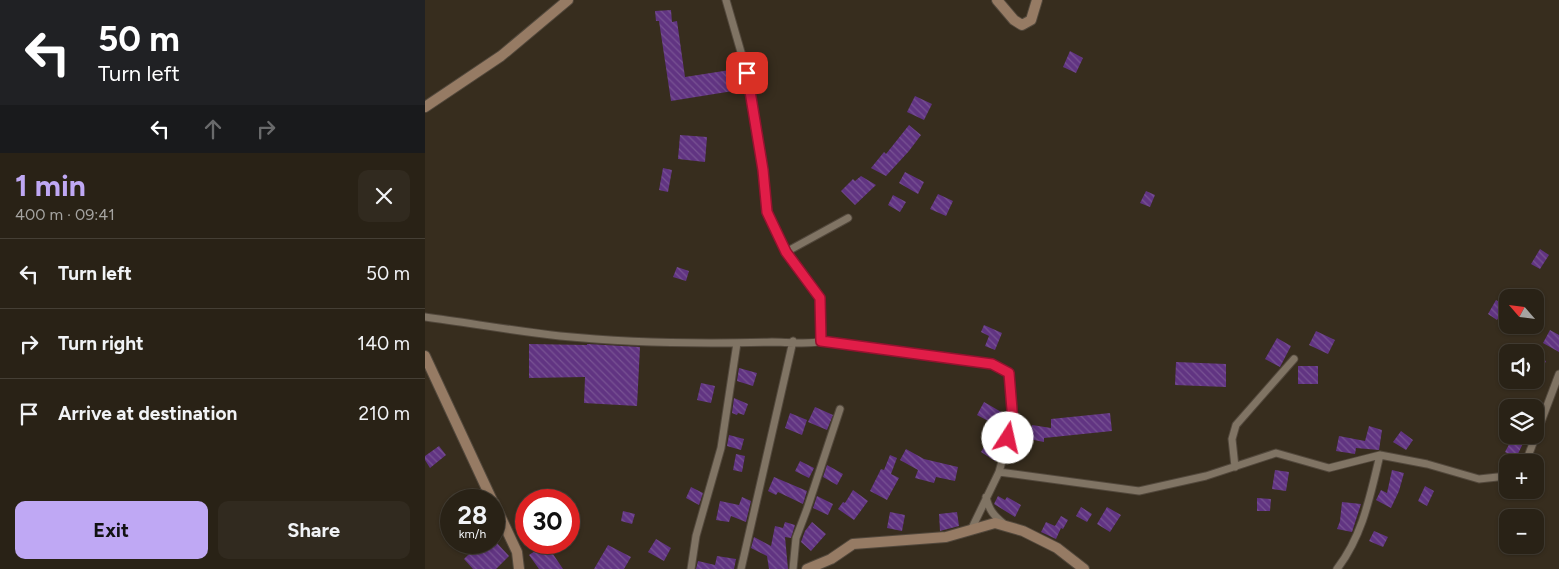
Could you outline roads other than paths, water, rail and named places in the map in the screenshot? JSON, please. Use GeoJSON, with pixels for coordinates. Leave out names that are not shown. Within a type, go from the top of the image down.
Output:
{"type":"FeatureCollection","features":[{"type":"Feature","properties":{"kind":"street"},"geometry":{"type":"LineString","coordinates":[[425,107],[501,56],[568,0]]}},
{"type":"Feature","properties":{"kind":"street"},"geometry":{"type":"LineString","coordinates":[[726,0],[747,73],[763,170],[767,212],[786,252],[820,298],[821,341]]}},
{"type":"Feature","properties":{"kind":"street"},"geometry":{"type":"LineString","coordinates":[[997,0],[1013,20],[1022,25],[1031,20],[1037,0]]}},
{"type":"Feature","properties":{"kind":"street"},"geometry":{"type":"LineString","coordinates":[[786,252],[848,218]]}},
{"type":"Feature","properties":{"kind":"street"},"geometry":{"type":"LineString","coordinates":[[425,317],[561,336],[737,343],[793,342],[815,344],[821,341],[992,364],[1009,373],[1013,422],[999,472],[971,530]]}},
{"type":"Feature","properties":{"kind":"street"},"geometry":{"type":"LineString","coordinates":[[741,569],[793,342]]}},
{"type":"Feature","properties":{"kind":"street"},"geometry":{"type":"LineString","coordinates":[[691,569],[696,536],[721,448],[737,343]]}},
{"type":"Feature","properties":{"kind":"street"},"geometry":{"type":"LineString","coordinates":[[425,356],[487,489]]}},
{"type":"Feature","properties":{"kind":"street"},"geometry":{"type":"LineString","coordinates":[[1235,467],[1232,439],[1236,425],[1294,359]]}},
{"type":"Feature","properties":{"kind":"street"},"geometry":{"type":"LineString","coordinates":[[1529,454],[1558,379]]}},
{"type":"Feature","properties":{"kind":"street"},"geometry":{"type":"LineString","coordinates":[[793,569],[796,538],[840,409]]}},
{"type":"Feature","properties":{"kind":"street"},"geometry":{"type":"LineString","coordinates":[[999,472],[1139,491],[1206,476],[1276,453],[1329,468],[1380,454],[1427,464],[1479,479],[1499,477]]}},
{"type":"Feature","properties":{"kind":"street"},"geometry":{"type":"LineString","coordinates":[[1337,569],[1349,554],[1363,521],[1380,454]]}},
{"type":"Feature","properties":{"kind":"street"},"geometry":{"type":"LineString","coordinates":[[987,497],[992,514],[1006,526]]}},
{"type":"Feature","properties":{"kind":"street"},"geometry":{"type":"LineString","coordinates":[[807,569],[831,559],[853,544],[946,537],[995,523],[1023,531],[1057,548],[1084,569]]}},
{"type":"Feature","properties":{"kind":"street"},"geometry":{"type":"LineString","coordinates":[[505,527],[517,552],[519,569]]}}]}
